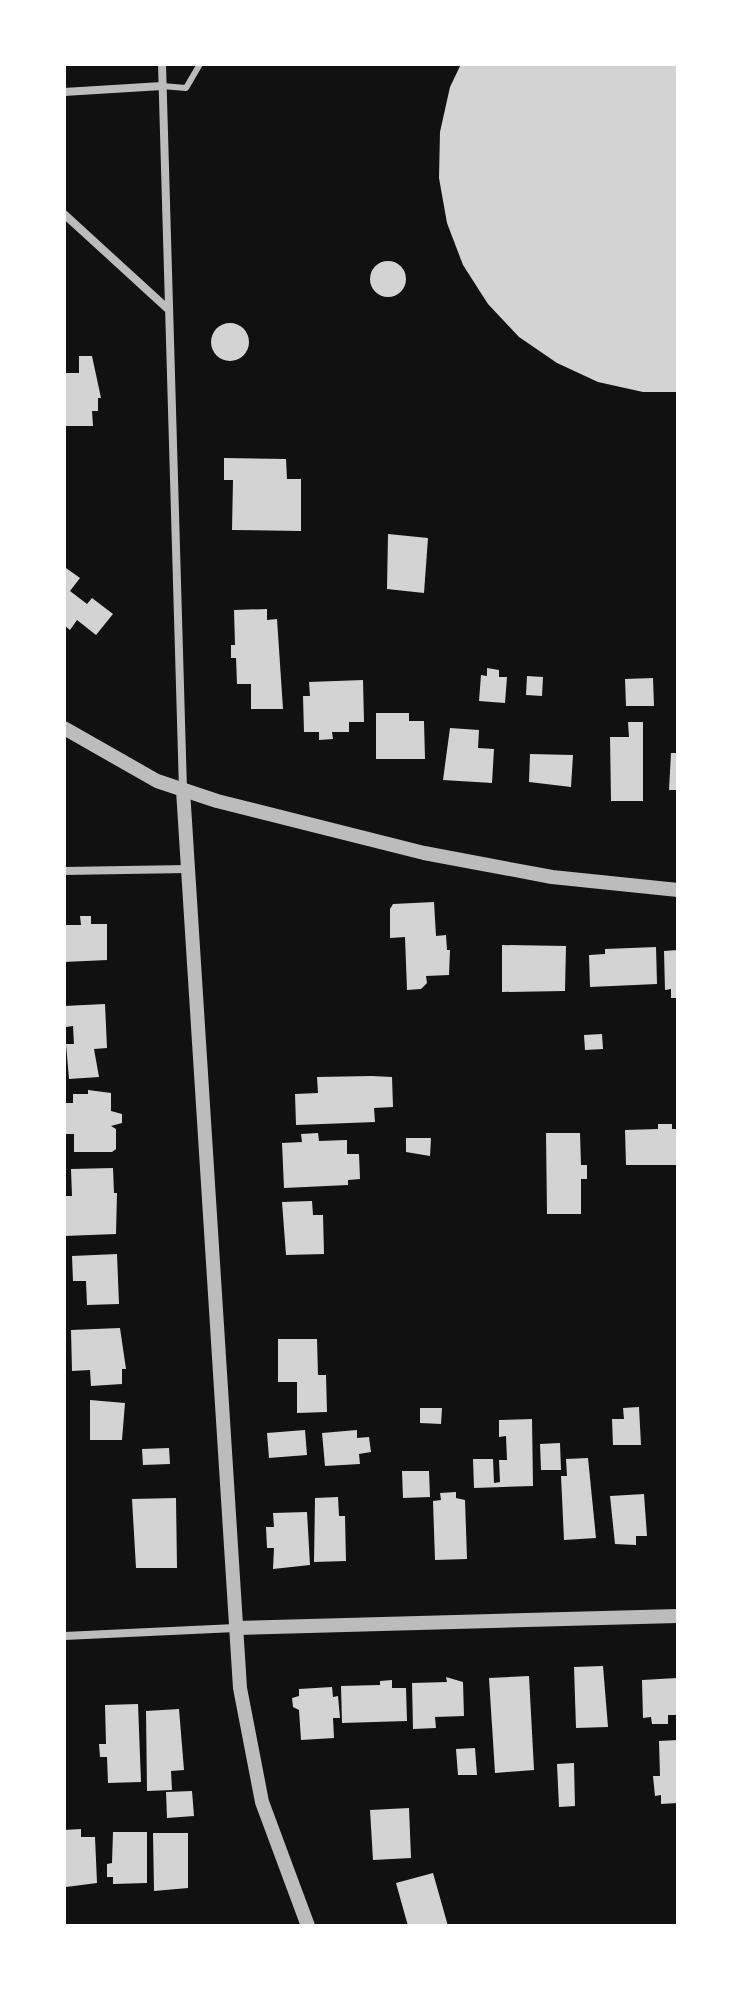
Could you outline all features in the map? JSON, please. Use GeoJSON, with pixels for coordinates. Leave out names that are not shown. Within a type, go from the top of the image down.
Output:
{"type":"FeatureCollection","features":[{"type":"Feature","properties":{"kind":"street"},"geometry":{"type":"LineString","coordinates":[[162,64],[183,790],[235,1628],[240,1688],[262,1802],[308,1926]]}},
{"type":"Feature","properties":{"kind":"street"},"geometry":{"type":"LineString","coordinates":[[64,92],[162,86]]}},
{"type":"Feature","properties":{"kind":"street"},"geometry":{"type":"LineString","coordinates":[[64,214],[169,310]]}},
{"type":"Feature","properties":{"kind":"street"},"geometry":{"type":"LineString","coordinates":[[64,728],[157,781],[183,790],[424,853],[552,877],[678,890]]}},
{"type":"Feature","properties":{"kind":"street"},"geometry":{"type":"LineString","coordinates":[[64,871],[187,869]]}},
{"type":"Feature","properties":{"kind":"street"},"geometry":{"type":"LineString","coordinates":[[64,1636],[235,1628],[678,1616]]}},
{"type":"Feature","properties":{"kind":"lane"},"geometry":{"type":"LineString","coordinates":[[162,86],[186,88],[200,64]]}},
{"type":"Feature","properties":{"kind":"building"},"geometry":{"type":"Polygon","coordinates":[[[461,64],[678,64],[678,392],[643,392],[598,382],[557,363],[519,337],[488,304],[463,265],[447,223],[439,178],[440,132],[450,87],[461,64]]]}},
{"type":"Feature","properties":{"kind":"building"},"geometry":{"type":"Polygon","coordinates":[[[388,261],[400,267],[406,279],[400,291],[388,297],[376,291],[370,279],[376,267],[388,261]]]}},
{"type":"Feature","properties":{"kind":"building"},"geometry":{"type":"Polygon","coordinates":[[[230,323],[244,328],[249,342],[244,356],[230,361],[216,356],[211,342],[216,328],[230,323]]]}},
{"type":"Feature","properties":{"kind":"building"},"geometry":{"type":"Polygon","coordinates":[[[79,356],[92,356],[101,398],[98,398],[98,411],[92,411],[93,426],[66,426],[65,373],[79,373],[79,356]]]}},
{"type":"Feature","properties":{"kind":"building"},"geometry":{"type":"Polygon","coordinates":[[[224,458],[286,459],[287,479],[301,479],[301,531],[232,530],[233,480],[224,480],[224,458]]]}},
{"type":"Feature","properties":{"kind":"building"},"geometry":{"type":"Polygon","coordinates":[[[388,534],[428,538],[424,593],[387,589],[388,534]]]}},
{"type":"Feature","properties":{"kind":"building"},"geometry":{"type":"Polygon","coordinates":[[[66,568],[80,578],[70,591],[87,604],[92,598],[113,614],[96,635],[77,620],[70,630],[64,625],[66,568]]]}},
{"type":"Feature","properties":{"kind":"building"},"geometry":{"type":"Polygon","coordinates":[[[267,609],[267,620],[277,619],[283,709],[251,709],[251,684],[237,684],[236,658],[231,658],[231,645],[235,645],[234,610],[267,609]]]}},
{"type":"Feature","properties":{"kind":"building"},"geometry":{"type":"Polygon","coordinates":[[[487,668],[499,670],[499,677],[507,677],[505,703],[479,701],[481,675],[487,676],[487,668]]]}},
{"type":"Feature","properties":{"kind":"building"},"geometry":{"type":"Polygon","coordinates":[[[527,676],[543,677],[542,696],[526,695],[527,676]]]}},
{"type":"Feature","properties":{"kind":"building"},"geometry":{"type":"Polygon","coordinates":[[[653,678],[654,706],[626,706],[625,679],[653,678]]]}},
{"type":"Feature","properties":{"kind":"building"},"geometry":{"type":"Polygon","coordinates":[[[363,680],[364,722],[349,722],[349,732],[332,732],[333,739],[319,740],[319,732],[304,732],[303,696],[310,696],[309,682],[363,680]]]}},
{"type":"Feature","properties":{"kind":"building"},"geometry":{"type":"Polygon","coordinates":[[[376,713],[409,713],[409,721],[424,721],[425,759],[376,759],[376,713]]]}},
{"type":"Feature","properties":{"kind":"building"},"geometry":{"type":"Polygon","coordinates":[[[628,722],[643,722],[643,801],[611,801],[610,737],[629,737],[628,722]]]}},
{"type":"Feature","properties":{"kind":"building"},"geometry":{"type":"Polygon","coordinates":[[[450,728],[479,730],[478,748],[494,749],[492,783],[443,780],[450,728]]]}},
{"type":"Feature","properties":{"kind":"building"},"geometry":{"type":"Polygon","coordinates":[[[671,753],[678,753],[678,790],[669,790],[671,753]]]}},
{"type":"Feature","properties":{"kind":"building"},"geometry":{"type":"Polygon","coordinates":[[[530,754],[573,755],[571,787],[529,782],[530,754]]]}},
{"type":"Feature","properties":{"kind":"building"},"geometry":{"type":"Polygon","coordinates":[[[434,902],[436,936],[446,935],[447,950],[450,950],[449,975],[426,976],[427,983],[421,989],[407,990],[405,937],[390,938],[390,909],[393,904],[434,902]]]}},
{"type":"Feature","properties":{"kind":"building"},"geometry":{"type":"Polygon","coordinates":[[[80,916],[91,916],[91,924],[107,924],[107,960],[64,962],[64,925],[81,925],[80,916]]]}},
{"type":"Feature","properties":{"kind":"building"},"geometry":{"type":"Polygon","coordinates":[[[502,945],[566,946],[565,991],[502,992],[502,945]]]}},
{"type":"Feature","properties":{"kind":"building"},"geometry":{"type":"Polygon","coordinates":[[[656,947],[657,984],[590,987],[589,955],[605,954],[605,949],[656,947]]]}},
{"type":"Feature","properties":{"kind":"building"},"geometry":{"type":"Polygon","coordinates":[[[678,950],[678,998],[671,998],[671,989],[665,990],[664,951],[678,950]]]}},
{"type":"Feature","properties":{"kind":"building"},"geometry":{"type":"Polygon","coordinates":[[[105,1004],[107,1048],[94,1049],[99,1077],[69,1079],[66,1044],[74,1044],[73,1026],[66,1027],[64,1006],[105,1004]]]}},
{"type":"Feature","properties":{"kind":"building"},"geometry":{"type":"Polygon","coordinates":[[[602,1034],[603,1049],[585,1050],[584,1035],[602,1034]]]}},
{"type":"Feature","properties":{"kind":"building"},"geometry":{"type":"Polygon","coordinates":[[[317,1077],[392,1077],[393,1107],[374,1108],[375,1122],[296,1125],[295,1094],[318,1093],[317,1077]]]}},
{"type":"Feature","properties":{"kind":"building"},"geometry":{"type":"Polygon","coordinates":[[[88,1090],[111,1093],[111,1111],[122,1114],[122,1123],[111,1126],[116,1129],[116,1149],[112,1152],[74,1152],[74,1134],[64,1134],[64,1103],[73,1103],[73,1094],[88,1094],[88,1090]]]}},
{"type":"Feature","properties":{"kind":"building"},"geometry":{"type":"Polygon","coordinates":[[[658,1124],[672,1124],[672,1129],[678,1129],[678,1165],[626,1165],[625,1130],[658,1129],[658,1124]]]}},
{"type":"Feature","properties":{"kind":"building"},"geometry":{"type":"Polygon","coordinates":[[[318,1133],[319,1141],[347,1140],[347,1154],[359,1154],[360,1179],[348,1180],[348,1185],[284,1188],[282,1143],[302,1142],[301,1134],[318,1133]]]}},
{"type":"Feature","properties":{"kind":"building"},"geometry":{"type":"Polygon","coordinates":[[[546,1133],[580,1133],[581,1165],[587,1165],[587,1179],[581,1179],[581,1214],[547,1214],[546,1133]]]}},
{"type":"Feature","properties":{"kind":"building"},"geometry":{"type":"Polygon","coordinates":[[[406,1138],[431,1138],[430,1156],[406,1152],[406,1138]]]}},
{"type":"Feature","properties":{"kind":"building"},"geometry":{"type":"Polygon","coordinates":[[[113,1168],[114,1193],[117,1193],[116,1234],[64,1236],[64,1196],[72,1196],[71,1169],[113,1168]]]}},
{"type":"Feature","properties":{"kind":"building"},"geometry":{"type":"Polygon","coordinates":[[[312,1201],[313,1215],[323,1215],[324,1254],[286,1255],[282,1202],[312,1201]]]}},
{"type":"Feature","properties":{"kind":"building"},"geometry":{"type":"Polygon","coordinates":[[[117,1254],[119,1304],[87,1305],[86,1281],[73,1281],[72,1256],[117,1254]]]}},
{"type":"Feature","properties":{"kind":"building"},"geometry":{"type":"Polygon","coordinates":[[[120,1328],[126,1369],[122,1369],[122,1384],[91,1386],[90,1370],[72,1371],[71,1330],[120,1328]]]}},
{"type":"Feature","properties":{"kind":"building"},"geometry":{"type":"Polygon","coordinates":[[[278,1339],[317,1339],[318,1375],[326,1375],[327,1412],[297,1413],[297,1382],[278,1382],[278,1339]]]}},
{"type":"Feature","properties":{"kind":"building"},"geometry":{"type":"Polygon","coordinates":[[[90,1400],[125,1403],[122,1440],[90,1440],[90,1400]]]}},
{"type":"Feature","properties":{"kind":"building"},"geometry":{"type":"Polygon","coordinates":[[[639,1407],[641,1445],[613,1445],[612,1419],[624,1419],[623,1408],[639,1407]]]}},
{"type":"Feature","properties":{"kind":"building"},"geometry":{"type":"Polygon","coordinates":[[[420,1408],[442,1408],[441,1424],[420,1423],[420,1408]]]}},
{"type":"Feature","properties":{"kind":"building"},"geometry":{"type":"Polygon","coordinates":[[[532,1419],[533,1486],[474,1488],[473,1459],[493,1459],[494,1483],[500,1482],[499,1460],[507,1460],[506,1436],[499,1437],[499,1420],[532,1419]]]}},
{"type":"Feature","properties":{"kind":"building"},"geometry":{"type":"Polygon","coordinates":[[[305,1430],[307,1455],[269,1458],[267,1433],[305,1430]]]}},
{"type":"Feature","properties":{"kind":"building"},"geometry":{"type":"Polygon","coordinates":[[[357,1430],[357,1438],[369,1437],[371,1452],[359,1454],[360,1464],[325,1466],[322,1433],[357,1430]]]}},
{"type":"Feature","properties":{"kind":"building"},"geometry":{"type":"Polygon","coordinates":[[[560,1443],[561,1470],[541,1470],[540,1444],[560,1443]]]}},
{"type":"Feature","properties":{"kind":"building"},"geometry":{"type":"Polygon","coordinates":[[[169,1448],[170,1464],[143,1465],[142,1449],[169,1448]]]}},
{"type":"Feature","properties":{"kind":"building"},"geometry":{"type":"Polygon","coordinates":[[[588,1458],[596,1538],[564,1540],[561,1476],[567,1476],[566,1459],[588,1458]]]}},
{"type":"Feature","properties":{"kind":"building"},"geometry":{"type":"Polygon","coordinates":[[[402,1471],[429,1471],[430,1497],[403,1498],[402,1471]]]}},
{"type":"Feature","properties":{"kind":"building"},"geometry":{"type":"Polygon","coordinates":[[[456,1492],[456,1498],[465,1500],[467,1559],[435,1560],[433,1501],[441,1500],[440,1493],[456,1492]]]}},
{"type":"Feature","properties":{"kind":"building"},"geometry":{"type":"Polygon","coordinates":[[[644,1494],[647,1536],[636,1536],[636,1545],[615,1544],[610,1496],[644,1494]]]}},
{"type":"Feature","properties":{"kind":"building"},"geometry":{"type":"Polygon","coordinates":[[[338,1497],[339,1516],[345,1516],[346,1561],[314,1562],[315,1498],[338,1497]]]}},
{"type":"Feature","properties":{"kind":"building"},"geometry":{"type":"Polygon","coordinates":[[[176,1498],[177,1568],[136,1568],[132,1499],[176,1498]]]}},
{"type":"Feature","properties":{"kind":"building"},"geometry":{"type":"Polygon","coordinates":[[[307,1512],[310,1565],[273,1569],[274,1548],[267,1548],[266,1527],[274,1527],[273,1513],[307,1512]]]}},
{"type":"Feature","properties":{"kind":"building"},"geometry":{"type":"Polygon","coordinates":[[[603,1666],[608,1727],[576,1728],[574,1667],[603,1666]]]}},
{"type":"Feature","properties":{"kind":"building"},"geometry":{"type":"Polygon","coordinates":[[[529,1676],[534,1770],[495,1773],[489,1678],[529,1676]]]}},
{"type":"Feature","properties":{"kind":"building"},"geometry":{"type":"Polygon","coordinates":[[[446,1677],[463,1682],[464,1716],[435,1717],[436,1728],[413,1729],[412,1683],[447,1682],[446,1677]]]}},
{"type":"Feature","properties":{"kind":"building"},"geometry":{"type":"Polygon","coordinates":[[[677,1678],[678,1715],[668,1715],[668,1724],[652,1724],[651,1717],[643,1718],[642,1680],[677,1678]]]}},
{"type":"Feature","properties":{"kind":"building"},"geometry":{"type":"Polygon","coordinates":[[[392,1680],[392,1688],[406,1688],[407,1721],[342,1723],[341,1686],[380,1685],[380,1681],[392,1680]]]}},
{"type":"Feature","properties":{"kind":"building"},"geometry":{"type":"Polygon","coordinates":[[[332,1687],[333,1697],[338,1696],[340,1718],[333,1718],[334,1738],[301,1740],[299,1710],[293,1707],[292,1698],[299,1696],[299,1689],[332,1687]]]}},
{"type":"Feature","properties":{"kind":"building"},"geometry":{"type":"Polygon","coordinates":[[[138,1704],[141,1782],[108,1783],[107,1757],[100,1757],[99,1744],[106,1744],[105,1705],[138,1704]]]}},
{"type":"Feature","properties":{"kind":"building"},"geometry":{"type":"Polygon","coordinates":[[[179,1709],[184,1770],[171,1771],[172,1790],[147,1791],[146,1711],[179,1709]]]}},
{"type":"Feature","properties":{"kind":"building"},"geometry":{"type":"Polygon","coordinates":[[[678,1740],[678,1803],[661,1804],[661,1795],[655,1796],[653,1776],[660,1776],[659,1741],[678,1740]]]}},
{"type":"Feature","properties":{"kind":"building"},"geometry":{"type":"Polygon","coordinates":[[[475,1748],[477,1775],[458,1775],[456,1749],[475,1748]]]}},
{"type":"Feature","properties":{"kind":"building"},"geometry":{"type":"Polygon","coordinates":[[[574,1763],[575,1806],[559,1807],[557,1764],[574,1763]]]}},
{"type":"Feature","properties":{"kind":"building"},"geometry":{"type":"Polygon","coordinates":[[[192,1791],[194,1816],[167,1818],[166,1792],[192,1791]]]}},
{"type":"Feature","properties":{"kind":"building"},"geometry":{"type":"Polygon","coordinates":[[[409,1808],[411,1858],[373,1860],[370,1810],[409,1808]]]}},
{"type":"Feature","properties":{"kind":"building"},"geometry":{"type":"Polygon","coordinates":[[[81,1829],[81,1837],[95,1837],[97,1883],[66,1887],[64,1830],[81,1829]]]}},
{"type":"Feature","properties":{"kind":"building"},"geometry":{"type":"Polygon","coordinates":[[[113,1832],[147,1832],[147,1883],[113,1884],[113,1877],[107,1877],[107,1864],[112,1863],[113,1832]]]}},
{"type":"Feature","properties":{"kind":"building"},"geometry":{"type":"Polygon","coordinates":[[[153,1833],[188,1833],[188,1888],[154,1891],[153,1833]]]}},
{"type":"Feature","properties":{"kind":"building"},"geometry":{"type":"Polygon","coordinates":[[[433,1873],[448,1926],[408,1926],[396,1883],[433,1873]]]}}]}
